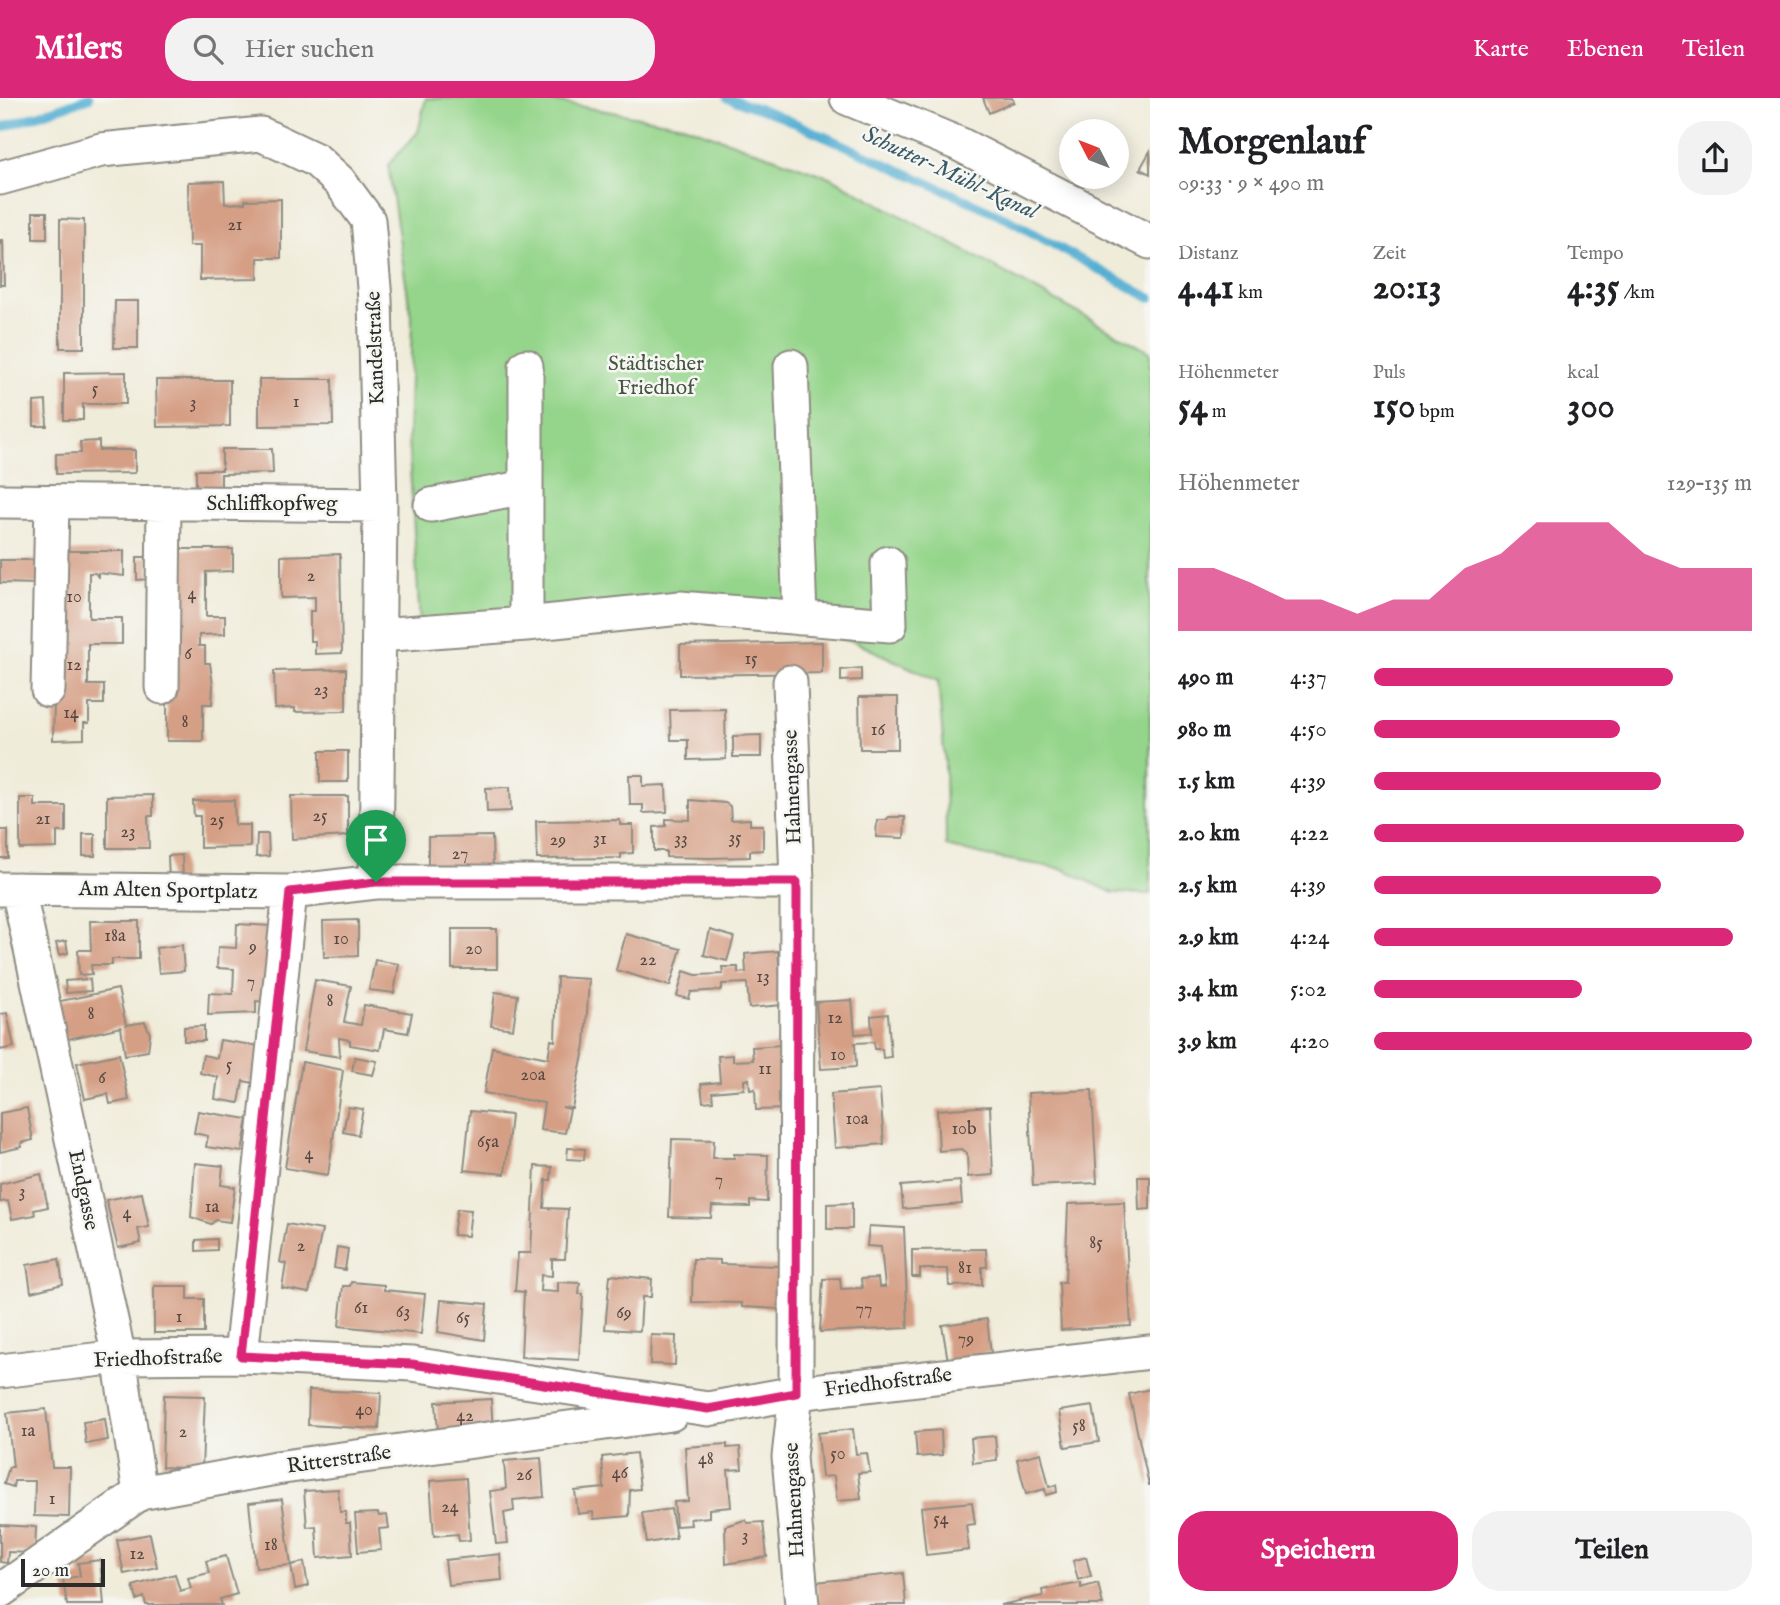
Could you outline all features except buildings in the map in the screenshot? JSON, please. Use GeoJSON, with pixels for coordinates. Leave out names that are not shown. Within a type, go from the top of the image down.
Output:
{"type":"FeatureCollection","features":[{"type":"Feature","properties":{"kind":"street"},"geometry":{"type":"LineString","coordinates":[[847,98],[886,105],[1150,242]]}},
{"type":"Feature","properties":{"kind":"street","name":"Kandelstraße"},"geometry":{"type":"LineString","coordinates":[[0,178],[101,150],[261,134],[316,160],[340,182],[368,220],[375,299],[380,505],[376,882]]}},
{"type":"Feature","properties":{"kind":"street"},"geometry":{"type":"LineString","coordinates":[[526,366],[526,624]]}},
{"type":"Feature","properties":{"kind":"street"},"geometry":{"type":"LineString","coordinates":[[791,366],[800,618]]}},
{"type":"Feature","properties":{"kind":"street"},"geometry":{"type":"LineString","coordinates":[[430,505],[526,487]]}},
{"type":"Feature","properties":{"kind":"street","name":"Schliffkopfweg"},"geometry":{"type":"LineString","coordinates":[[0,501],[380,505]]}},
{"type":"Feature","properties":{"kind":"street"},"geometry":{"type":"LineString","coordinates":[[48,690],[52,502]]}},
{"type":"Feature","properties":{"kind":"street"},"geometry":{"type":"LineString","coordinates":[[162,687],[164,504]]}},
{"type":"Feature","properties":{"kind":"street"},"geometry":{"type":"LineString","coordinates":[[379,635],[526,624],[680,608],[890,625],[888,563]]}},
{"type":"Feature","properties":{"kind":"street","name":"Hahnengasse"},"geometry":{"type":"LineString","coordinates":[[790,682],[797,882],[796,1393],[789,1457],[802,1605]]}},
{"type":"Feature","properties":{"kind":"street","name":"Am Alten Sportplatz"},"geometry":{"type":"LineString","coordinates":[[9,889],[290,892],[376,882],[797,882]]}},
{"type":"Feature","properties":{"kind":"street","name":"Endgasse"},"geometry":{"type":"LineString","coordinates":[[9,889],[119,1357],[140,1493]]}},
{"type":"Feature","properties":{"kind":"street"},"geometry":{"type":"LineString","coordinates":[[241,1356],[290,892]]}},
{"type":"Feature","properties":{"kind":"street","name":"Friedhofstraße"},"geometry":{"type":"LineString","coordinates":[[0,1371],[119,1357],[241,1356],[412,1364],[708,1409],[796,1393],[1150,1352]]}},
{"type":"Feature","properties":{"kind":"street","name":"Ritterstraße"},"geometry":{"type":"LineString","coordinates":[[0,1591],[140,1493],[276,1468],[708,1409]]}},
{"type":"Feature","properties":{"kind":"green space","name":"Städtischer Friedhof"},"geometry":{"type":"Polygon","coordinates":[[[426,98],[540,99],[683,125],[832,178],[1150,352],[1150,894],[1113,893],[1063,869],[946,846],[945,763],[938,681],[855,642],[767,621],[420,623],[408,438],[412,323],[388,165],[418,132],[426,98]]]}},
{"type":"Feature","properties":{"kind":"waterway","name":"Schutter-Mühl-Kanal"},"geometry":{"type":"LineString","coordinates":[[0,128],[89,98]]}},
{"type":"Feature","properties":{"kind":"waterway","name":"Schutter-Mühl-Kanal"},"geometry":{"type":"LineString","coordinates":[[727,98],[775,114],[1000,215],[1150,298]]}},
{"type":"Feature","properties":{"kind":"route"},"geometry":{"type":"LineString","coordinates":[[376,882],[797,882],[796,1393],[708,1409],[412,1364],[241,1356],[290,892],[376,882]]}}]}
